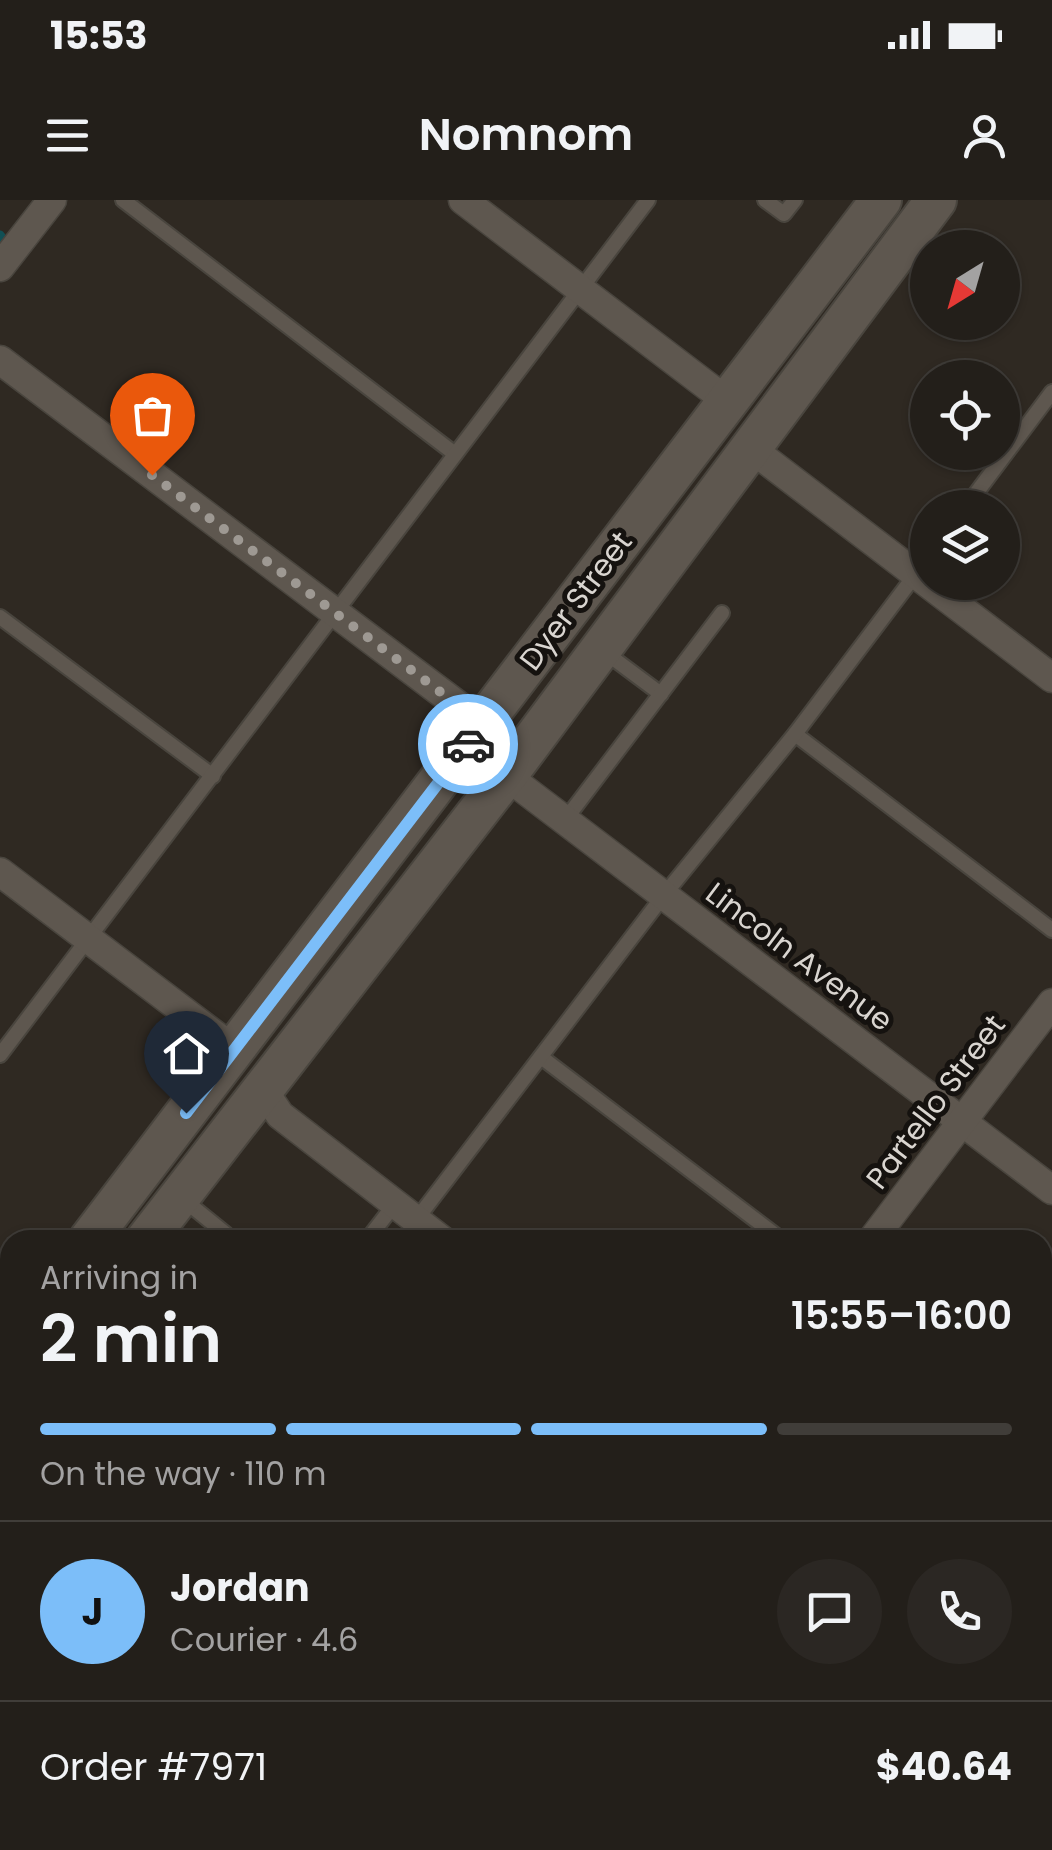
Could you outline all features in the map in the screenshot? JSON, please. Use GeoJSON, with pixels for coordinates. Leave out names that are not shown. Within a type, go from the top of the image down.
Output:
{"type":"FeatureCollection","features":[{"type":"Feature","properties":{"kind":"main road","name":"Dyer Street"},"geometry":{"type":"LineString","coordinates":[[97,1230],[880,200]]}},
{"type":"Feature","properties":{"kind":"main road","name":"Dyer Street"},"geometry":{"type":"LineString","coordinates":[[154,1230],[509,772],[936,200]]}},
{"type":"Feature","properties":{"kind":"main road"},"geometry":{"type":"LineString","coordinates":[[749,447],[730,433],[757,398],[754,367]]}},
{"type":"Feature","properties":{"kind":"main road"},"geometry":{"type":"LineString","coordinates":[[368,952],[380,914],[418,850],[492,750],[491,737],[483,724]]}},
{"type":"Feature","properties":{"kind":"street"},"geometry":{"type":"LineString","coordinates":[[0,267],[52,200]]}},
{"type":"Feature","properties":{"kind":"street"},"geometry":{"type":"LineString","coordinates":[[463,200],[727,402]]}},
{"type":"Feature","properties":{"kind":"street"},"geometry":{"type":"LineString","coordinates":[[0,360],[483,724]]}},
{"type":"Feature","properties":{"kind":"street"},"geometry":{"type":"LineString","coordinates":[[749,447],[910,558]]}},
{"type":"Feature","properties":{"kind":"street"},"geometry":{"type":"LineString","coordinates":[[961,600],[1052,678]]}},
{"type":"Feature","properties":{"kind":"street","name":"Lincoln Avenue"},"geometry":{"type":"LineString","coordinates":[[509,772],[521,787],[1052,1190]]}},
{"type":"Feature","properties":{"kind":"street"},"geometry":{"type":"LineString","coordinates":[[0,872],[235,1050]]}},
{"type":"Feature","properties":{"kind":"street","name":"Partello Street"},"geometry":{"type":"LineString","coordinates":[[880,1230],[1052,1003]]}},
{"type":"Feature","properties":{"kind":"street"},"geometry":{"type":"LineString","coordinates":[[262,1088],[280,1115],[429,1230]]}},
{"type":"Feature","properties":{"kind":"lane"},"geometry":{"type":"LineString","coordinates":[[123,200],[456,454]]}},
{"type":"Feature","properties":{"kind":"lane"},"geometry":{"type":"LineString","coordinates":[[0,1055],[648,200]]}},
{"type":"Feature","properties":{"kind":"lane"},"geometry":{"type":"LineString","coordinates":[[766,200],[784,214],[795,200]]}},
{"type":"Feature","properties":{"kind":"lane"},"geometry":{"type":"LineString","coordinates":[[981,490],[1046,414],[1052,392]]}},
{"type":"Feature","properties":{"kind":"lane"},"geometry":{"type":"LineString","coordinates":[[380,1230],[405,1212],[541,1057],[910,582]]}},
{"type":"Feature","properties":{"kind":"lane"},"geometry":{"type":"LineString","coordinates":[[565,820],[722,613]]}},
{"type":"Feature","properties":{"kind":"lane"},"geometry":{"type":"LineString","coordinates":[[0,617],[212,776]]}},
{"type":"Feature","properties":{"kind":"lane"},"geometry":{"type":"LineString","coordinates":[[600,649],[661,694]]}},
{"type":"Feature","properties":{"kind":"lane"},"geometry":{"type":"LineString","coordinates":[[795,734],[1052,930]]}},
{"type":"Feature","properties":{"kind":"lane"},"geometry":{"type":"LineString","coordinates":[[541,1057],[769,1230]]}},
{"type":"Feature","properties":{"kind":"lane"},"geometry":{"type":"LineString","coordinates":[[179,1197],[221,1230]]}},
{"type":"Feature","properties":{"kind":"waterway"},"geometry":{"type":"LineString","coordinates":[[0,235],[11,249]]}},
{"type":"Feature","properties":{"kind":"way so far"},"geometry":{"type":"LineString","coordinates":[[152,475],[483,724],[468,744]]}},
{"type":"Feature","properties":{"kind":"route"},"geometry":{"type":"LineString","coordinates":[[186,1113],[468,744]]}}]}
